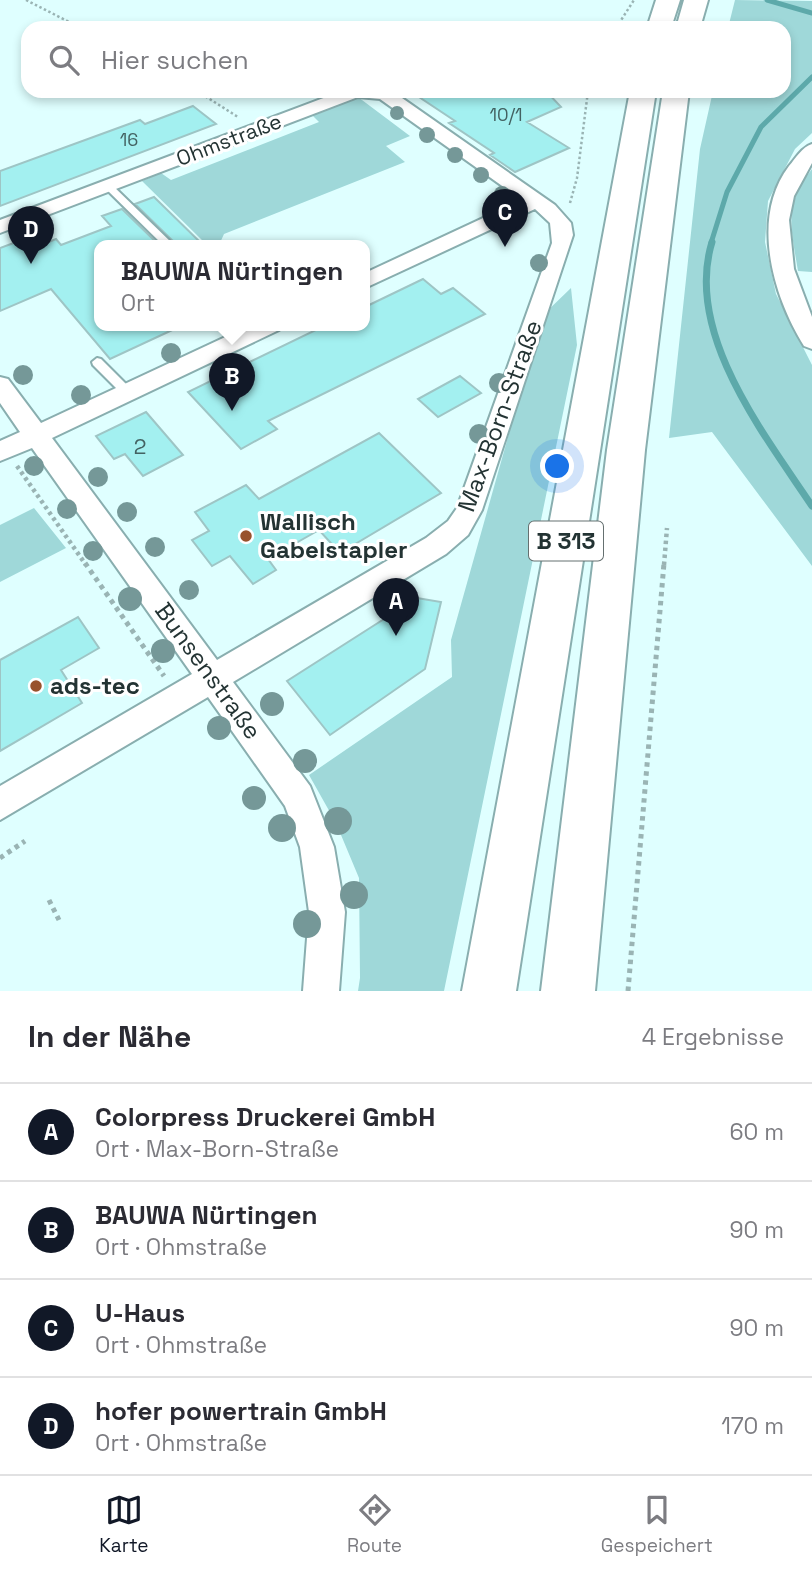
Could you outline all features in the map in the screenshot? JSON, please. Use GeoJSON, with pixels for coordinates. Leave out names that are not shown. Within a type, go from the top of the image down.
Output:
{"type":"FeatureCollection","features":[{"type":"Feature","properties":{"kind":"highway"},"geometry":{"type":"LineString","coordinates":[[661,21],[668,0]]}},
{"type":"Feature","properties":{"kind":"highway"},"geometry":{"type":"LineString","coordinates":[[690,21],[696,0]]}},
{"type":"Feature","properties":{"kind":"highway","name":"B 313"},"geometry":{"type":"LineString","coordinates":[[489,991],[642,98]]}},
{"type":"Feature","properties":{"kind":"highway","name":"B 313"},"geometry":{"type":"LineString","coordinates":[[568,991],[626,450],[675,98]]}},
{"type":"Feature","properties":{"kind":"street","name":"Ohmstraße"},"geometry":{"type":"LineString","coordinates":[[0,227],[340,98]]}},
{"type":"Feature","properties":{"kind":"street","name":"Ohmstraße"},"geometry":{"type":"LineString","coordinates":[[391,98],[536,201]]}},
{"type":"Feature","properties":{"kind":"street"},"geometry":{"type":"LineString","coordinates":[[812,150],[795,171],[787,190],[779,213],[777,247],[785,281],[812,341]]}},
{"type":"Feature","properties":{"kind":"street"},"geometry":{"type":"LineString","coordinates":[[370,279],[536,201],[558,216]]}},
{"type":"Feature","properties":{"kind":"street","name":"Max-Born-Straße"},"geometry":{"type":"LineString","coordinates":[[0,804],[178,696],[436,546],[458,528],[469,510],[562,243],[562,225],[558,216]]}},
{"type":"Feature","properties":{"kind":"street"},"geometry":{"type":"LineString","coordinates":[[3,451],[258,331]]}},
{"type":"Feature","properties":{"kind":"street","name":"Bunsenstraße"},"geometry":{"type":"LineString","coordinates":[[0,385],[298,797],[317,847],[327,912],[321,991]]}},
{"type":"Feature","properties":{"kind":"lane"},"geometry":{"type":"LineString","coordinates":[[108,186],[164,240]]}},
{"type":"Feature","properties":{"kind":"lane"},"geometry":{"type":"LineString","coordinates":[[97,362],[127,392]]}},
{"type":"Feature","properties":{"kind":"path"},"geometry":{"type":"LineString","coordinates":[[26,0],[67,21]]}},
{"type":"Feature","properties":{"kind":"path"},"geometry":{"type":"LineString","coordinates":[[620,21],[634,0]]}},
{"type":"Feature","properties":{"kind":"path"},"geometry":{"type":"LineString","coordinates":[[208,98],[257,130]]}},
{"type":"Feature","properties":{"kind":"path"},"geometry":{"type":"LineString","coordinates":[[558,216],[573,198],[582,112],[586,98]]}},
{"type":"Feature","properties":{"kind":"path"},"geometry":{"type":"LineString","coordinates":[[3,451],[178,696]]}},
{"type":"Feature","properties":{"kind":"path"},"geometry":{"type":"LineString","coordinates":[[628,991],[667,528]]}},
{"type":"Feature","properties":{"kind":"path"},"geometry":{"type":"LineString","coordinates":[[0,858],[25,841]]}},
{"type":"Feature","properties":{"kind":"path"},"geometry":{"type":"LineString","coordinates":[[49,900],[59,920]]}},
{"type":"Feature","properties":{"kind":"shaded area"},"geometry":{"type":"Polygon","coordinates":[[[735,0],[812,1],[812,133],[795,149],[768,201],[765,242],[776,294],[812,365],[812,566],[712,432],[669,438],[700,149],[711,98],[791,98],[791,21],[730,21],[735,0]]]}},
{"type":"Feature","properties":{"kind":"shaded area"},"geometry":{"type":"Polygon","coordinates":[[[359,98],[410,136],[386,146],[405,162],[224,234],[221,240],[202,240],[142,181],[161,173],[171,180],[319,122],[311,114],[359,98]]]}},
{"type":"Feature","properties":{"kind":"shaded area"},"geometry":{"type":"Polygon","coordinates":[[[812,169],[812,272],[798,271],[792,218],[797,194],[812,169]]]}},
{"type":"Feature","properties":{"kind":"shaded area"},"geometry":{"type":"Polygon","coordinates":[[[571,288],[577,345],[444,991],[358,991],[359,878],[336,823],[309,775],[452,677],[451,640],[542,316],[571,288]]]}},
{"type":"Feature","properties":{"kind":"shaded area"},"geometry":{"type":"Polygon","coordinates":[[[34,508],[66,548],[0,582],[0,525],[34,508]]]}},
{"type":"Feature","properties":{"kind":"building"},"geometry":{"type":"Polygon","coordinates":[[[420,98],[553,98],[561,107],[527,122],[569,148],[515,172],[490,155],[494,153],[449,123],[455,121],[420,98]]]}},
{"type":"Feature","properties":{"kind":"building"},"geometry":{"type":"Polygon","coordinates":[[[193,106],[216,124],[0,206],[0,171],[140,120],[145,124],[193,106]]]}},
{"type":"Feature","properties":{"kind":"building"},"geometry":{"type":"Polygon","coordinates":[[[154,197],[198,240],[172,240],[135,204],[154,197]]]}},
{"type":"Feature","properties":{"kind":"building"},"geometry":{"type":"Polygon","coordinates":[[[122,209],[154,240],[94,240],[94,331],[170,331],[110,359],[51,289],[0,311],[0,248],[35,235],[44,244],[56,239],[61,245],[111,226],[102,216],[122,209]]]}},
{"type":"Feature","properties":{"kind":"building"},"geometry":{"type":"Polygon","coordinates":[[[423,279],[441,294],[453,288],[485,314],[268,421],[277,429],[241,449],[188,392],[314,331],[370,331],[370,305],[423,279]]]}},
{"type":"Feature","properties":{"kind":"building"},"geometry":{"type":"Polygon","coordinates":[[[460,376],[481,393],[438,417],[418,399],[460,376]]]}},
{"type":"Feature","properties":{"kind":"building"},"geometry":{"type":"Polygon","coordinates":[[[146,412],[183,455],[143,476],[125,454],[114,459],[96,436],[146,412]]]}},
{"type":"Feature","properties":{"kind":"building"},"geometry":{"type":"Polygon","coordinates":[[[379,433],[441,493],[340,553],[319,530],[268,559],[276,570],[253,584],[230,556],[212,566],[192,540],[209,531],[195,512],[246,485],[259,499],[379,433]]]}},
{"type":"Feature","properties":{"kind":"building"},"geometry":{"type":"Polygon","coordinates":[[[417,598],[441,602],[425,669],[330,735],[287,681],[417,598]]]}},
{"type":"Feature","properties":{"kind":"building","name":"ads-tec"},"geometry":{"type":"Polygon","coordinates":[[[78,617],[99,648],[61,670],[82,703],[0,751],[0,660],[78,617]]]}},
{"type":"Feature","properties":{"kind":"waterway"},"geometry":{"type":"LineString","coordinates":[[767,0],[812,13]]}},
{"type":"Feature","properties":{"kind":"waterway"},"geometry":{"type":"LineString","coordinates":[[791,98],[812,77]]}},
{"type":"Feature","properties":{"kind":"waterway"},"geometry":{"type":"LineString","coordinates":[[711,243],[727,192],[761,127],[791,98]]}},
{"type":"Feature","properties":{"kind":"waterway"},"geometry":{"type":"LineString","coordinates":[[712,242],[706,277],[709,312],[719,347],[752,415],[812,506]]}},
{"type":"Feature","properties":{"kind":"place","name":"U-Haus"},"geometry":{"type":"Point","coordinates":[505,247]}},
{"type":"Feature","properties":{"kind":"place","name":"hofer powertrain GmbH"},"geometry":{"type":"Point","coordinates":[31,264]}},
{"type":"Feature","properties":{"kind":"place","name":"BAUWA Nürtingen"},"geometry":{"type":"Point","coordinates":[232,411]}},
{"type":"Feature","properties":{"kind":"place","name":"Wallisch Gabelstapler"},"geometry":{"type":"Point","coordinates":[246,536]}},
{"type":"Feature","properties":{"kind":"place","name":"Colorpress Druckerei GmbH"},"geometry":{"type":"Point","coordinates":[396,636]}},
{"type":"Feature","properties":{"kind":"place","name":"ads-tec"},"geometry":{"type":"Point","coordinates":[36,686]}}]}
